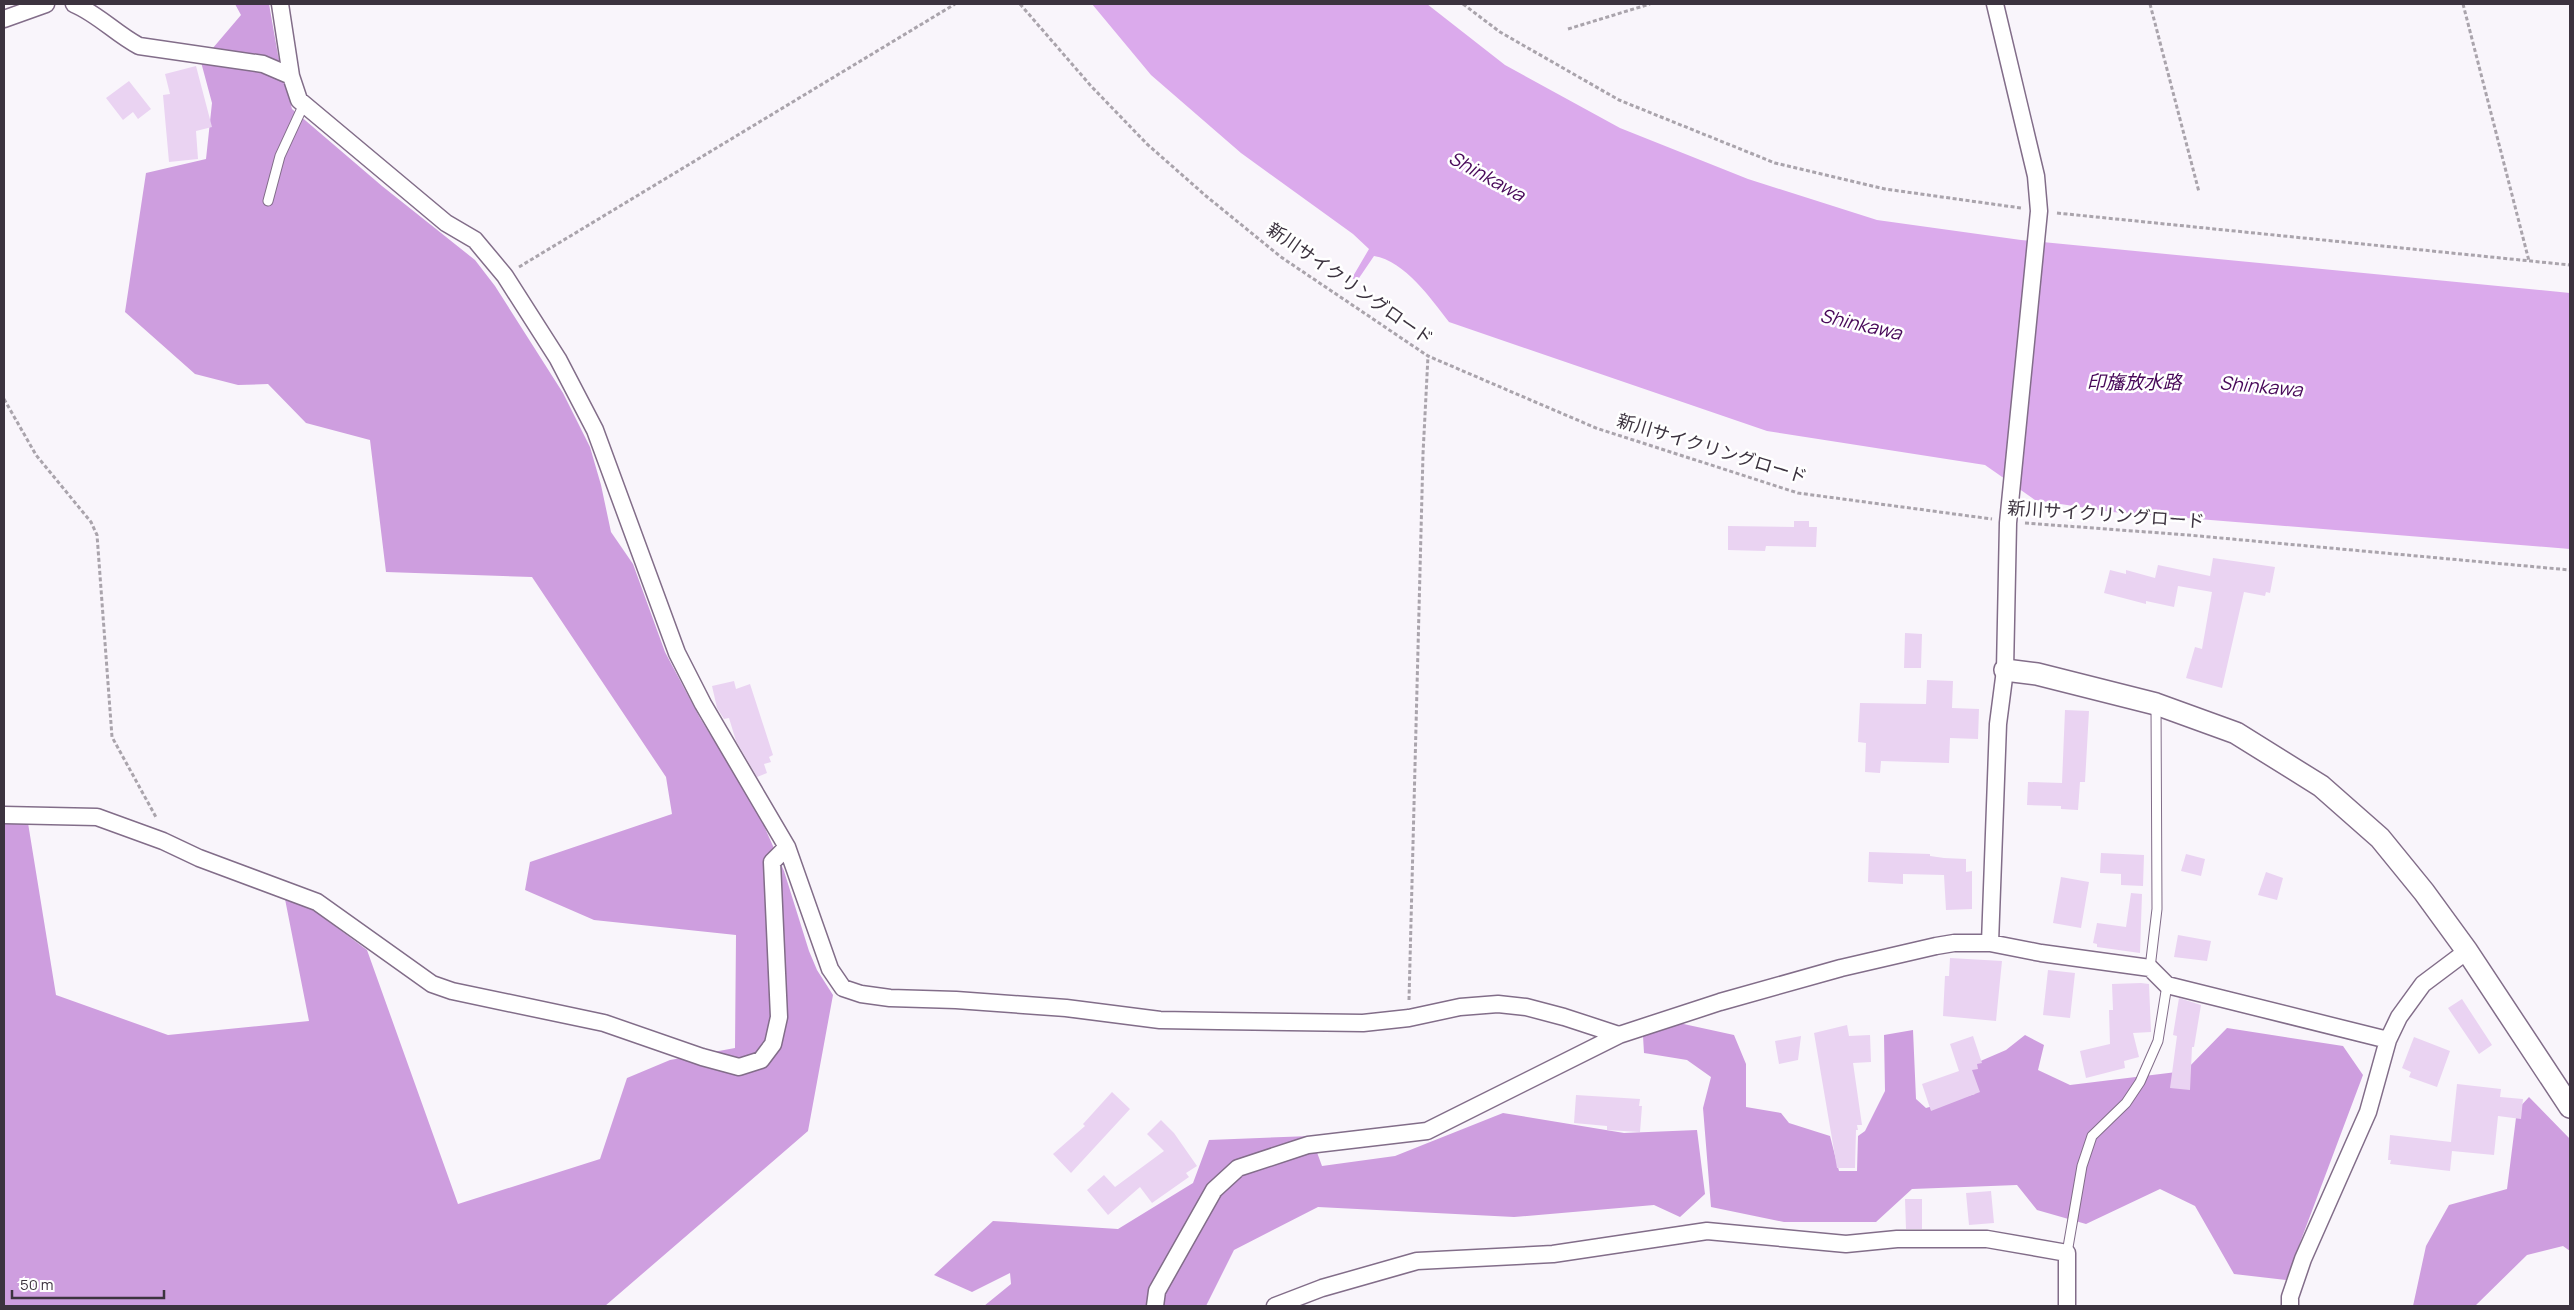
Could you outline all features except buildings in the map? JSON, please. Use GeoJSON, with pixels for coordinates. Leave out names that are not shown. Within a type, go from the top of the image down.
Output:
{"type":"FeatureCollection","features":[{"type":"Feature","properties":{"kind":"street"},"geometry":{"type":"LineString","coordinates":[[4,19],[46,4]]}},
{"type":"Feature","properties":{"kind":"street"},"geometry":{"type":"LineString","coordinates":[[74,4],[89,11],[123,38],[139,46],[263,64],[291,76]]}},
{"type":"Feature","properties":{"kind":"street"},"geometry":{"type":"LineString","coordinates":[[280,4],[291,76],[299,100],[446,223],[475,240],[505,276],[558,359],[595,430],[677,653],[702,704],[787,847],[830,969],[843,988],[861,994],[890,998],[956,1000],[1066,1008],[1160,1020],[1363,1023],[1409,1018],[1460,1007],[1498,1004],[1564,1017],[1618,1035]]}},
{"type":"Feature","properties":{"kind":"street"},"geometry":{"type":"LineString","coordinates":[[1990,943],[1998,724],[2004,670],[2008,523],[2039,211],[2032,157],[1995,4]]}},
{"type":"Feature","properties":{"kind":"street"},"geometry":{"type":"LineString","coordinates":[[2004,670],[2037,674],[2156,704],[2236,733],[2321,786],[2380,838],[2467,951],[2570,1107]]}},
{"type":"Feature","properties":{"kind":"street"},"geometry":{"type":"LineString","coordinates":[[4,815],[97,817],[317,902],[432,984],[452,991],[604,1023],[702,1058],[739,1067],[761,1060],[773,1044],[775,1035],[779,1016],[772,862],[787,847]]}},
{"type":"Feature","properties":{"kind":"street"},"geometry":{"type":"LineString","coordinates":[[1155,1306],[1157,1291],[1214,1190],[1238,1168],[1308,1145],[1427,1131],[1618,1035],[1720,1002],[1841,968],[1936,946],[1954,943],[1990,943],[2041,953],[2150,968],[2167,985],[2388,1040]]}},
{"type":"Feature","properties":{"kind":"street"},"geometry":{"type":"LineString","coordinates":[[2290,1306],[2290,1297],[2303,1259],[2368,1112],[2388,1040],[2399,1017],[2423,984],[2467,951]]}},
{"type":"Feature","properties":{"kind":"street"},"geometry":{"type":"LineString","coordinates":[[1275,1306],[1322,1288],[1417,1261],[1553,1254],[1707,1231],[1846,1244],[1897,1239],[1986,1238],[2067,1253],[2067,1306]]}},
{"type":"Feature","properties":{"kind":"lane"},"geometry":{"type":"LineString","coordinates":[[268,201],[280,156],[304,104]]}},
{"type":"Feature","properties":{"kind":"lane"},"geometry":{"type":"LineString","coordinates":[[2150,968],[2157,910],[2156,704]]}},
{"type":"Feature","properties":{"kind":"lane"},"geometry":{"type":"LineString","coordinates":[[2067,1253],[2082,1166],[2092,1136],[2126,1103],[2140,1082],[2158,1042],[2167,985]]}},
{"type":"Feature","properties":{"kind":"path"},"geometry":{"type":"LineString","coordinates":[[505,276],[955,4]]}},
{"type":"Feature","properties":{"kind":"path","name":"新川サイクリングロード"},"geometry":{"type":"LineString","coordinates":[[1020,4],[1091,86],[1147,144],[1206,196],[1281,257],[1428,356],[1596,428],[1798,493],[1984,517],[2008,523],[2188,535],[2570,570]]}},
{"type":"Feature","properties":{"kind":"path"},"geometry":{"type":"LineString","coordinates":[[1463,4],[1500,32],[1619,100],[1775,163],[1885,189],[2039,211],[2570,265]]}},
{"type":"Feature","properties":{"kind":"path"},"geometry":{"type":"LineString","coordinates":[[1568,29],[1650,4]]}},
{"type":"Feature","properties":{"kind":"path"},"geometry":{"type":"LineString","coordinates":[[2150,4],[2199,192]]}},
{"type":"Feature","properties":{"kind":"path"},"geometry":{"type":"LineString","coordinates":[[2463,4],[2529,261]]}},
{"type":"Feature","properties":{"kind":"path"},"geometry":{"type":"LineString","coordinates":[[1409,1018],[1423,454],[1428,356]]}},
{"type":"Feature","properties":{"kind":"path"},"geometry":{"type":"LineString","coordinates":[[4,399],[36,455],[90,522],[97,535],[100,546],[112,737],[162,827],[163,841]]}},
{"type":"Feature","properties":{"kind":"shaded area"},"geometry":{"type":"Polygon","coordinates":[[[235,4],[269,4],[278,55],[292,109],[382,186],[475,260],[495,286],[563,393],[590,447],[601,485],[611,532],[633,564],[665,652],[700,718],[757,810],[784,871],[809,951],[817,970],[833,995],[808,1131],[605,1306],[4,1306],[4,822],[28,823],[56,995],[168,1035],[309,1021],[285,899],[312,909],[367,950],[458,1204],[600,1159],[627,1078],[670,1060],[735,1048],[736,935],[594,920],[525,890],[530,862],[672,814],[666,777],[532,577],[386,572],[370,440],[306,423],[268,384],[238,385],[195,374],[125,312],[146,173],[206,159],[212,103],[201,62],[241,15],[235,4]]]}},
{"type":"Feature","properties":{"kind":"shaded area"},"geometry":{"type":"Polygon","coordinates":[[[1679,1023],[1734,1035],[1746,1064],[1746,1107],[1781,1113],[1789,1123],[1830,1136],[1839,1171],[1857,1171],[1858,1136],[1865,1131],[1885,1091],[1884,1035],[1913,1030],[1916,1099],[1926,1108],[1975,1094],[1969,1066],[2006,1050],[2025,1035],[2044,1045],[2038,1070],[2070,1085],[2185,1071],[2227,1028],[2343,1046],[2363,1075],[2286,1280],[2234,1274],[2195,1206],[2160,1189],[2086,1224],[2037,1210],[2017,1185],[1912,1189],[1876,1222],[1784,1222],[1711,1207],[1703,1108],[1711,1077],[1687,1060],[1644,1053],[1643,1036],[1679,1023]]]}},
{"type":"Feature","properties":{"kind":"shaded area"},"geometry":{"type":"Polygon","coordinates":[[[2529,1097],[2570,1139],[2570,1251],[2563,1246],[2527,1255],[2475,1306],[2413,1306],[2426,1246],[2449,1205],[2507,1189],[2517,1110],[2529,1097]]]}},
{"type":"Feature","properties":{"kind":"shaded area"},"geometry":{"type":"Polygon","coordinates":[[[1503,1113],[1624,1133],[1697,1130],[1705,1194],[1680,1217],[1654,1205],[1514,1217],[1318,1207],[1234,1250],[1206,1306],[984,1306],[1011,1284],[1010,1273],[972,1292],[934,1275],[993,1221],[1118,1229],[1193,1183],[1209,1140],[1311,1136],[1322,1166],[1395,1156],[1503,1113]]]}},
{"type":"Feature","properties":{"kind":"water","name":"印旛放水路"},"geometry":{"type":"Polygon","coordinates":[[[1092,4],[1427,4],[1505,65],[1620,128],[1748,179],[1877,220],[2021,240],[2570,293],[2570,549],[2112,512],[2035,500],[1985,465],[1767,431],[1449,322],[1407,273],[1385,259],[1374,256],[1357,281],[1352,278],[1369,249],[1353,234],[1241,153],[1151,75],[1092,4]]]}},
{"type":"Feature","properties":{"kind":"water label","name":"Shinkawa"},"geometry":{"type":"Point","coordinates":[1487,176]}},
{"type":"Feature","properties":{"kind":"water label","name":"Shinkawa"},"geometry":{"type":"Point","coordinates":[1861,324]}},
{"type":"Feature","properties":{"kind":"water label","name":"Shinkawa"},"geometry":{"type":"Point","coordinates":[2261,386]}}]}
